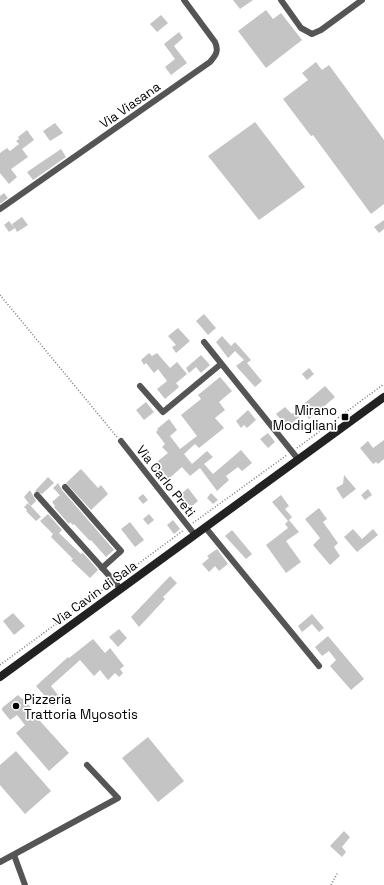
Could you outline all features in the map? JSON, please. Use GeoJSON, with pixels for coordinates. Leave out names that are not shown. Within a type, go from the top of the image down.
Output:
{"type":"FeatureCollection","features":[{"type":"Feature","properties":{"kind":"main road","name":"Via Cavin di Sala"},"geometry":{"type":"LineString","coordinates":[[0,677],[384,397]]}},
{"type":"Feature","properties":{"kind":"street","name":"Via Viasana"},"geometry":{"type":"LineString","coordinates":[[0,209],[204,67],[215,57],[217,48],[215,42],[184,0]]}},
{"type":"Feature","properties":{"kind":"street"},"geometry":{"type":"LineString","coordinates":[[281,0],[301,28],[312,34],[321,30],[362,0]]}},
{"type":"Feature","properties":{"kind":"street"},"geometry":{"type":"LineString","coordinates":[[204,342],[298,459]]}},
{"type":"Feature","properties":{"kind":"street"},"geometry":{"type":"LineString","coordinates":[[140,386],[163,412],[221,364]]}},
{"type":"Feature","properties":{"kind":"street","name":"Via Carlo Preti"},"geometry":{"type":"LineString","coordinates":[[121,441],[195,535]]}},
{"type":"Feature","properties":{"kind":"street"},"geometry":{"type":"LineString","coordinates":[[65,487],[121,551],[102,568]]}},
{"type":"Feature","properties":{"kind":"street"},"geometry":{"type":"LineString","coordinates":[[37,495],[121,589]]}},
{"type":"Feature","properties":{"kind":"street"},"geometry":{"type":"LineString","coordinates":[[205,527],[319,666]]}},
{"type":"Feature","properties":{"kind":"street"},"geometry":{"type":"LineString","coordinates":[[0,862],[118,798],[87,765]]}},
{"type":"Feature","properties":{"kind":"street"},"geometry":{"type":"LineString","coordinates":[[14,855],[25,885]]}},
{"type":"Feature","properties":{"kind":"path"},"geometry":{"type":"LineString","coordinates":[[0,295],[121,441]]}},
{"type":"Feature","properties":{"kind":"path"},"geometry":{"type":"LineString","coordinates":[[331,885],[338,872]]}},
{"type":"Feature","properties":{"kind":"building"},"geometry":{"type":"Polygon","coordinates":[[[233,0],[253,0],[240,9],[233,0]]]}},
{"type":"Feature","properties":{"kind":"building"},"geometry":{"type":"Polygon","coordinates":[[[266,10],[273,19],[281,13],[302,40],[266,68],[238,31],[266,10]]]}},
{"type":"Feature","properties":{"kind":"building"},"geometry":{"type":"Polygon","coordinates":[[[161,15],[168,23],[157,32],[150,24],[161,15]]]}},
{"type":"Feature","properties":{"kind":"building"},"geometry":{"type":"Polygon","coordinates":[[[179,32],[183,38],[174,46],[187,63],[171,75],[165,67],[175,59],[164,44],[179,32]]]}},
{"type":"Feature","properties":{"kind":"building"},"geometry":{"type":"Polygon","coordinates":[[[316,62],[322,70],[329,65],[384,140],[384,204],[371,214],[313,135],[311,136],[283,99],[308,80],[302,73],[316,62]]]}},
{"type":"Feature","properties":{"kind":"building"},"geometry":{"type":"Polygon","coordinates":[[[255,122],[305,187],[259,220],[208,156],[255,122]]]}},
{"type":"Feature","properties":{"kind":"building"},"geometry":{"type":"Polygon","coordinates":[[[55,123],[63,133],[50,141],[43,131],[55,123]]]}},
{"type":"Feature","properties":{"kind":"building"},"geometry":{"type":"Polygon","coordinates":[[[27,130],[34,140],[22,149],[28,157],[11,169],[17,177],[9,184],[0,173],[0,153],[7,148],[10,151],[19,144],[16,141],[19,139],[18,137],[27,130]]]}},
{"type":"Feature","properties":{"kind":"building"},"geometry":{"type":"Polygon","coordinates":[[[61,149],[66,157],[33,180],[27,172],[61,149]]]}},
{"type":"Feature","properties":{"kind":"building"},"geometry":{"type":"Polygon","coordinates":[[[4,193],[8,198],[0,204],[0,196],[4,193]]]}},
{"type":"Feature","properties":{"kind":"building"},"geometry":{"type":"Polygon","coordinates":[[[22,217],[28,225],[17,232],[15,228],[9,232],[4,225],[9,221],[14,228],[12,224],[22,217]]]}},
{"type":"Feature","properties":{"kind":"building"},"geometry":{"type":"Polygon","coordinates":[[[384,220],[384,229],[379,233],[374,227],[384,220]]]}},
{"type":"Feature","properties":{"kind":"building"},"geometry":{"type":"Polygon","coordinates":[[[204,314],[216,328],[208,335],[196,321],[204,314]]]}},
{"type":"Feature","properties":{"kind":"building"},"geometry":{"type":"Polygon","coordinates":[[[178,328],[190,341],[176,353],[172,347],[176,345],[168,336],[178,328]]]}},
{"type":"Feature","properties":{"kind":"building"},"geometry":{"type":"Polygon","coordinates":[[[222,336],[231,346],[235,342],[251,360],[247,363],[262,381],[255,387],[236,366],[244,360],[235,351],[228,358],[216,342],[222,336]]]}},
{"type":"Feature","properties":{"kind":"building"},"geometry":{"type":"Polygon","coordinates":[[[149,353],[152,356],[157,353],[170,368],[177,362],[187,374],[176,383],[179,387],[165,399],[157,389],[167,381],[158,369],[154,373],[146,363],[144,365],[141,360],[149,353]]]}},
{"type":"Feature","properties":{"kind":"building"},"geometry":{"type":"Polygon","coordinates":[[[201,355],[210,365],[201,373],[196,367],[189,373],[186,368],[201,355]]]}},
{"type":"Feature","properties":{"kind":"building"},"geometry":{"type":"Polygon","coordinates":[[[309,368],[314,374],[307,380],[302,374],[309,368]]]}},
{"type":"Feature","properties":{"kind":"building"},"geometry":{"type":"Polygon","coordinates":[[[220,377],[232,391],[219,402],[225,410],[215,418],[224,428],[199,448],[195,444],[184,454],[192,464],[207,451],[213,457],[204,464],[213,474],[241,450],[252,463],[242,471],[238,467],[226,476],[229,480],[217,491],[200,468],[190,476],[182,467],[166,481],[153,465],[168,453],[162,447],[165,444],[156,432],[158,430],[157,429],[169,419],[177,430],[170,436],[180,449],[197,436],[181,415],[201,399],[198,395],[220,377]]]}},
{"type":"Feature","properties":{"kind":"building"},"geometry":{"type":"Polygon","coordinates":[[[325,386],[335,397],[309,419],[304,413],[287,427],[276,414],[285,407],[292,414],[325,386]]]}},
{"type":"Feature","properties":{"kind":"building"},"geometry":{"type":"Polygon","coordinates":[[[146,402],[154,412],[144,420],[136,410],[146,402]]]}},
{"type":"Feature","properties":{"kind":"building"},"geometry":{"type":"Polygon","coordinates":[[[248,410],[256,420],[247,428],[244,425],[241,428],[236,421],[248,410]]]}},
{"type":"Feature","properties":{"kind":"building"},"geometry":{"type":"Polygon","coordinates":[[[268,433],[275,442],[268,448],[260,439],[268,433]]]}},
{"type":"Feature","properties":{"kind":"building"},"geometry":{"type":"Polygon","coordinates":[[[384,440],[384,459],[378,464],[376,462],[373,464],[360,448],[368,441],[373,448],[384,440]]]}},
{"type":"Feature","properties":{"kind":"building"},"geometry":{"type":"Polygon","coordinates":[[[81,469],[98,488],[101,485],[108,494],[91,510],[66,483],[81,469]]]}},
{"type":"Feature","properties":{"kind":"building"},"geometry":{"type":"Polygon","coordinates":[[[344,475],[356,489],[343,499],[336,488],[343,484],[344,475]]]}},
{"type":"Feature","properties":{"kind":"building"},"geometry":{"type":"Polygon","coordinates":[[[48,477],[54,483],[42,494],[35,491],[48,477]]]}},
{"type":"Feature","properties":{"kind":"building"},"geometry":{"type":"Polygon","coordinates":[[[58,483],[62,490],[114,550],[106,557],[74,524],[73,525],[70,522],[69,524],[54,507],[55,506],[52,502],[60,495],[53,488],[58,483]]]}},
{"type":"Feature","properties":{"kind":"building"},"geometry":{"type":"Polygon","coordinates":[[[188,488],[198,501],[191,507],[180,495],[188,488]]]}},
{"type":"Feature","properties":{"kind":"building"},"geometry":{"type":"Polygon","coordinates":[[[368,489],[372,495],[365,500],[361,495],[368,489]]]}},
{"type":"Feature","properties":{"kind":"building"},"geometry":{"type":"Polygon","coordinates":[[[30,490],[36,501],[31,506],[24,497],[30,490]]]}},
{"type":"Feature","properties":{"kind":"building"},"geometry":{"type":"Polygon","coordinates":[[[211,493],[218,500],[213,504],[207,498],[211,493]]]}},
{"type":"Feature","properties":{"kind":"building"},"geometry":{"type":"Polygon","coordinates":[[[143,494],[148,500],[143,504],[138,498],[143,494]]]}},
{"type":"Feature","properties":{"kind":"building"},"geometry":{"type":"Polygon","coordinates":[[[281,495],[289,506],[285,509],[292,517],[288,521],[272,502],[281,495]]]}},
{"type":"Feature","properties":{"kind":"building"},"geometry":{"type":"Polygon","coordinates":[[[28,503],[41,517],[36,521],[24,507],[28,503]]]}},
{"type":"Feature","properties":{"kind":"building"},"geometry":{"type":"Polygon","coordinates":[[[319,508],[327,519],[323,522],[338,543],[334,547],[340,556],[330,565],[313,545],[320,538],[305,519],[319,508]]]}},
{"type":"Feature","properties":{"kind":"building"},"geometry":{"type":"Polygon","coordinates":[[[48,514],[62,530],[59,533],[81,554],[83,553],[98,570],[90,578],[71,560],[73,559],[51,537],[53,534],[40,521],[48,514]]]}},
{"type":"Feature","properties":{"kind":"building"},"geometry":{"type":"Polygon","coordinates":[[[149,514],[154,520],[148,525],[143,519],[149,514]]]}},
{"type":"Feature","properties":{"kind":"building"},"geometry":{"type":"Polygon","coordinates":[[[173,520],[180,529],[174,534],[167,525],[173,520]]]}},
{"type":"Feature","properties":{"kind":"building"},"geometry":{"type":"Polygon","coordinates":[[[289,520],[299,532],[286,541],[301,562],[286,573],[266,545],[288,528],[285,524],[289,520]]]}},
{"type":"Feature","properties":{"kind":"building"},"geometry":{"type":"Polygon","coordinates":[[[130,522],[144,540],[135,547],[121,529],[130,522]]]}},
{"type":"Feature","properties":{"kind":"building"},"geometry":{"type":"Polygon","coordinates":[[[353,529],[362,539],[373,529],[378,535],[357,552],[344,537],[353,529]]]}},
{"type":"Feature","properties":{"kind":"building"},"geometry":{"type":"Polygon","coordinates":[[[232,530],[252,554],[246,559],[225,536],[232,530]]]}},
{"type":"Feature","properties":{"kind":"building"},"geometry":{"type":"Polygon","coordinates":[[[217,549],[228,564],[219,571],[215,566],[209,572],[202,564],[209,558],[207,556],[217,549]]]}},
{"type":"Feature","properties":{"kind":"building"},"geometry":{"type":"Polygon","coordinates":[[[170,576],[177,583],[163,597],[165,599],[139,627],[131,617],[170,576]]]}},
{"type":"Feature","properties":{"kind":"building"},"geometry":{"type":"Polygon","coordinates":[[[13,613],[25,626],[14,635],[3,621],[13,613]]]}},
{"type":"Feature","properties":{"kind":"building"},"geometry":{"type":"Polygon","coordinates":[[[312,614],[324,628],[319,632],[312,624],[302,632],[298,626],[312,614]]]}},
{"type":"Feature","properties":{"kind":"building"},"geometry":{"type":"Polygon","coordinates":[[[119,629],[127,638],[118,647],[109,637],[119,629]]]}},
{"type":"Feature","properties":{"kind":"building"},"geometry":{"type":"Polygon","coordinates":[[[328,636],[364,679],[351,690],[330,666],[336,660],[329,651],[322,656],[315,647],[328,636]]]}},
{"type":"Feature","properties":{"kind":"building"},"geometry":{"type":"Polygon","coordinates":[[[93,639],[105,653],[110,648],[124,666],[120,669],[123,673],[119,677],[115,673],[108,680],[100,670],[94,676],[80,660],[51,686],[61,699],[54,706],[36,686],[68,657],[69,658],[93,639]]]}},
{"type":"Feature","properties":{"kind":"building"},"geometry":{"type":"Polygon","coordinates":[[[18,695],[22,699],[23,698],[32,709],[30,710],[69,753],[49,771],[16,733],[25,725],[17,715],[10,720],[2,710],[2,708],[18,695]]]}},
{"type":"Feature","properties":{"kind":"building"},"geometry":{"type":"Polygon","coordinates":[[[148,737],[184,781],[158,802],[122,758],[148,737]]]}},
{"type":"Feature","properties":{"kind":"building"},"geometry":{"type":"Polygon","coordinates":[[[16,751],[51,791],[25,814],[0,785],[0,765],[16,751]]]}},
{"type":"Feature","properties":{"kind":"building"},"geometry":{"type":"Polygon","coordinates":[[[344,831],[350,837],[342,847],[346,852],[342,857],[330,846],[344,831]]]}},
{"type":"Feature","properties":{"kind":"place","name":"Mirano Modigliani"},"geometry":{"type":"Point","coordinates":[345,417]}},
{"type":"Feature","properties":{"kind":"place","name":"Pizzeria Trattoria Myosotis"},"geometry":{"type":"Point","coordinates":[16,706]}}]}
